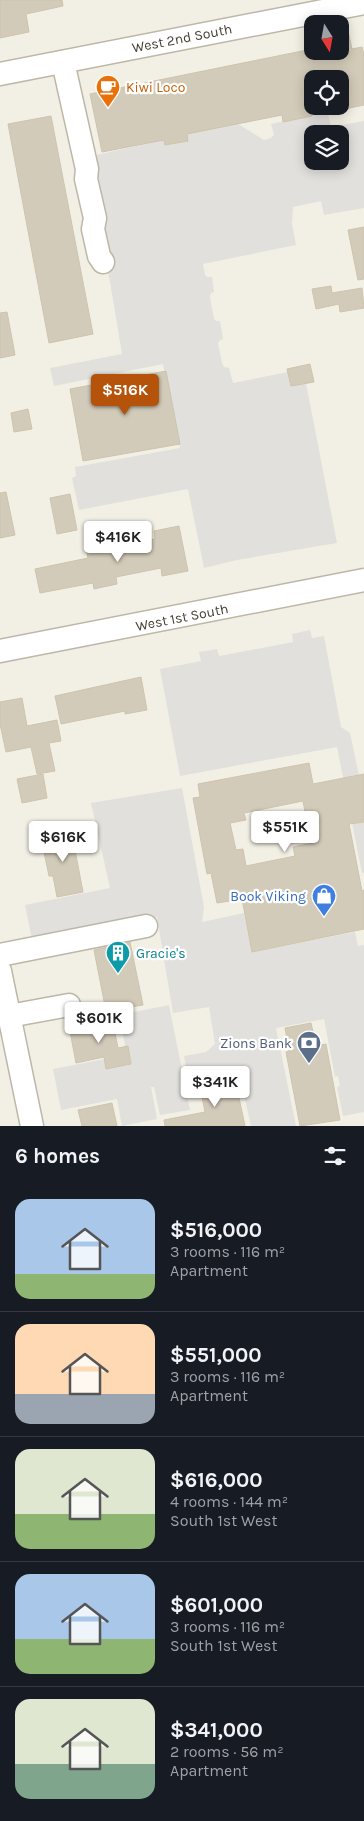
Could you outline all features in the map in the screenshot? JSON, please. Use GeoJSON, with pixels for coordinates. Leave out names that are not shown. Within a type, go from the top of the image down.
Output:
{"type":"FeatureCollection","features":[{"type":"Feature","properties":{"kind":"street","name":"West 2nd South"},"geometry":{"type":"LineString","coordinates":[[0,74],[364,3]]}},
{"type":"Feature","properties":{"kind":"street"},"geometry":{"type":"LineString","coordinates":[[63,62],[87,169],[86,179],[99,256],[103,262]]}},
{"type":"Feature","properties":{"kind":"street","name":"West 1st South"},"geometry":{"type":"LineString","coordinates":[[0,652],[364,580]]}},
{"type":"Feature","properties":{"kind":"street"},"geometry":{"type":"LineString","coordinates":[[0,955],[146,926]]}},
{"type":"Feature","properties":{"kind":"street"},"geometry":{"type":"LineString","coordinates":[[0,971],[32,1126]]}},
{"type":"Feature","properties":{"kind":"street"},"geometry":{"type":"LineString","coordinates":[[9,1016],[69,1005]]}},
{"type":"Feature","properties":{"kind":"shaded area"},"geometry":{"type":"Polygon","coordinates":[[[314,115],[329,115],[331,125],[304,125],[304,170],[349,170],[349,125],[342,125],[364,121],[364,208],[324,215],[321,201],[293,207],[292,224],[296,245],[203,264],[205,275],[212,277],[214,292],[211,293],[210,297],[214,319],[220,321],[223,339],[218,343],[222,363],[224,367],[229,368],[233,383],[288,372],[291,386],[306,383],[337,543],[237,560],[204,568],[188,489],[79,510],[72,478],[76,476],[75,467],[180,448],[163,364],[54,386],[50,368],[122,354],[90,183],[92,156],[164,140],[166,145],[188,141],[187,134],[238,124],[264,140],[274,135],[271,124],[314,115]]]}},
{"type":"Feature","properties":{"kind":"shaded area"},"geometry":{"type":"Polygon","coordinates":[[[310,630],[312,638],[324,636],[341,727],[350,733],[361,785],[364,784],[364,873],[362,873],[337,747],[180,776],[160,669],[201,661],[199,652],[217,649],[219,656],[293,642],[292,634],[310,630]]]}},
{"type":"Feature","properties":{"kind":"shaded area"},"geometry":{"type":"Polygon","coordinates":[[[182,788],[204,907],[202,922],[244,913],[252,952],[355,932],[358,946],[364,945],[364,1112],[343,1116],[337,1087],[340,1086],[338,1076],[335,1077],[324,1019],[276,1028],[296,1126],[251,1126],[240,1077],[190,1088],[184,1056],[206,1052],[215,1044],[209,1007],[173,1013],[157,917],[32,940],[25,905],[110,888],[91,803],[182,788]]]}},
{"type":"Feature","properties":{"kind":"shaded area"},"geometry":{"type":"Polygon","coordinates":[[[169,1005],[190,1110],[160,1115],[154,1087],[151,1087],[157,1119],[122,1126],[117,1099],[61,1110],[53,1069],[105,1059],[107,1069],[129,1065],[119,1015],[169,1005]]]}},
{"type":"Feature","properties":{"kind":"building"},"geometry":{"type":"Polygon","coordinates":[[[0,0],[62,0],[63,6],[26,14],[29,32],[0,38],[0,0]]]}},
{"type":"Feature","properties":{"kind":"building"},"geometry":{"type":"Polygon","coordinates":[[[349,35],[352,49],[362,47],[364,54],[364,105],[349,108],[349,70],[304,70],[304,115],[312,116],[283,122],[282,115],[187,134],[188,141],[165,145],[164,140],[102,152],[90,94],[304,51],[304,60],[349,60],[349,35]]]}},
{"type":"Feature","properties":{"kind":"building"},"geometry":{"type":"Polygon","coordinates":[[[51,116],[93,334],[49,343],[8,124],[51,116]]]}},
{"type":"Feature","properties":{"kind":"building"},"geometry":{"type":"Polygon","coordinates":[[[364,227],[364,279],[358,280],[348,230],[364,227]]]}},
{"type":"Feature","properties":{"kind":"building"},"geometry":{"type":"Polygon","coordinates":[[[331,286],[332,293],[362,288],[364,308],[340,312],[339,304],[316,309],[312,289],[331,286]]]}},
{"type":"Feature","properties":{"kind":"building"},"geometry":{"type":"Polygon","coordinates":[[[7,312],[15,355],[0,358],[0,313],[7,312]]]}},
{"type":"Feature","properties":{"kind":"building"},"geometry":{"type":"Polygon","coordinates":[[[310,364],[314,382],[291,386],[287,369],[310,364]]]}},
{"type":"Feature","properties":{"kind":"building"},"geometry":{"type":"Polygon","coordinates":[[[166,371],[180,444],[83,461],[70,389],[166,371]]]}},
{"type":"Feature","properties":{"kind":"building"},"geometry":{"type":"Polygon","coordinates":[[[28,409],[32,429],[14,432],[11,413],[28,409]]]}},
{"type":"Feature","properties":{"kind":"building"},"geometry":{"type":"Polygon","coordinates":[[[6,492],[15,535],[0,538],[0,493],[6,492]]]}},
{"type":"Feature","properties":{"kind":"building"},"geometry":{"type":"Polygon","coordinates":[[[70,494],[77,530],[57,534],[50,498],[70,494]]]}},
{"type":"Feature","properties":{"kind":"building"},"geometry":{"type":"Polygon","coordinates":[[[179,526],[188,571],[162,576],[161,568],[116,577],[117,584],[94,589],[93,583],[40,593],[35,569],[88,558],[86,548],[109,543],[110,548],[155,539],[154,531],[179,526]]]}},
{"type":"Feature","properties":{"kind":"building"},"geometry":{"type":"Polygon","coordinates":[[[141,677],[147,710],[125,714],[125,711],[61,724],[55,696],[141,677]]]}},
{"type":"Feature","properties":{"kind":"building"},"geometry":{"type":"Polygon","coordinates":[[[22,698],[27,726],[57,720],[61,741],[49,743],[55,771],[37,774],[31,747],[6,752],[0,724],[0,702],[22,698]]]}},
{"type":"Feature","properties":{"kind":"building"},"geometry":{"type":"Polygon","coordinates":[[[309,763],[313,784],[364,774],[364,822],[349,824],[362,891],[364,890],[364,929],[252,952],[242,899],[217,903],[211,873],[207,874],[193,798],[200,797],[198,784],[309,763]],[[303,801],[244,813],[246,820],[230,823],[236,850],[243,849],[246,866],[295,856],[293,847],[318,842],[313,815],[306,817],[303,801]]]}},
{"type":"Feature","properties":{"kind":"building"},"geometry":{"type":"Polygon","coordinates":[[[43,774],[47,798],[22,803],[17,779],[43,774]]]}},
{"type":"Feature","properties":{"kind":"building"},"geometry":{"type":"Polygon","coordinates":[[[71,829],[83,892],[57,897],[53,876],[49,876],[44,852],[48,852],[45,834],[71,829]]]}},
{"type":"Feature","properties":{"kind":"building","name":"Gracie's"},"geometry":{"type":"Polygon","coordinates":[[[130,942],[143,1005],[106,1011],[94,950],[130,942]]]}},
{"type":"Feature","properties":{"kind":"building"},"geometry":{"type":"Polygon","coordinates":[[[112,1018],[118,1048],[128,1046],[131,1064],[106,1069],[104,1057],[76,1063],[69,1026],[112,1018]]]}},
{"type":"Feature","properties":{"kind":"building","name":"Zions Bank"},"geometry":{"type":"Polygon","coordinates":[[[311,1023],[316,1046],[326,1044],[340,1120],[300,1126],[286,1052],[289,1051],[285,1028],[311,1023]]]}},
{"type":"Feature","properties":{"kind":"building"},"geometry":{"type":"Polygon","coordinates":[[[235,1079],[245,1126],[165,1126],[164,1120],[205,1112],[200,1086],[235,1079]]]}},
{"type":"Feature","properties":{"kind":"building"},"geometry":{"type":"Polygon","coordinates":[[[112,1103],[117,1126],[82,1126],[78,1110],[112,1103]]]}},
{"type":"Feature","properties":{"kind":"place","name":"Kiwi Loco"},"geometry":{"type":"Point","coordinates":[108,108]}},
{"type":"Feature","properties":{"kind":"place","name":"Book Viking"},"geometry":{"type":"Point","coordinates":[324,917]}},
{"type":"Feature","properties":{"kind":"place","name":"Gracie's"},"geometry":{"type":"Point","coordinates":[118,974]}},
{"type":"Feature","properties":{"kind":"place","name":"Zions Bank"},"geometry":{"type":"Point","coordinates":[309,1064]}}]}
